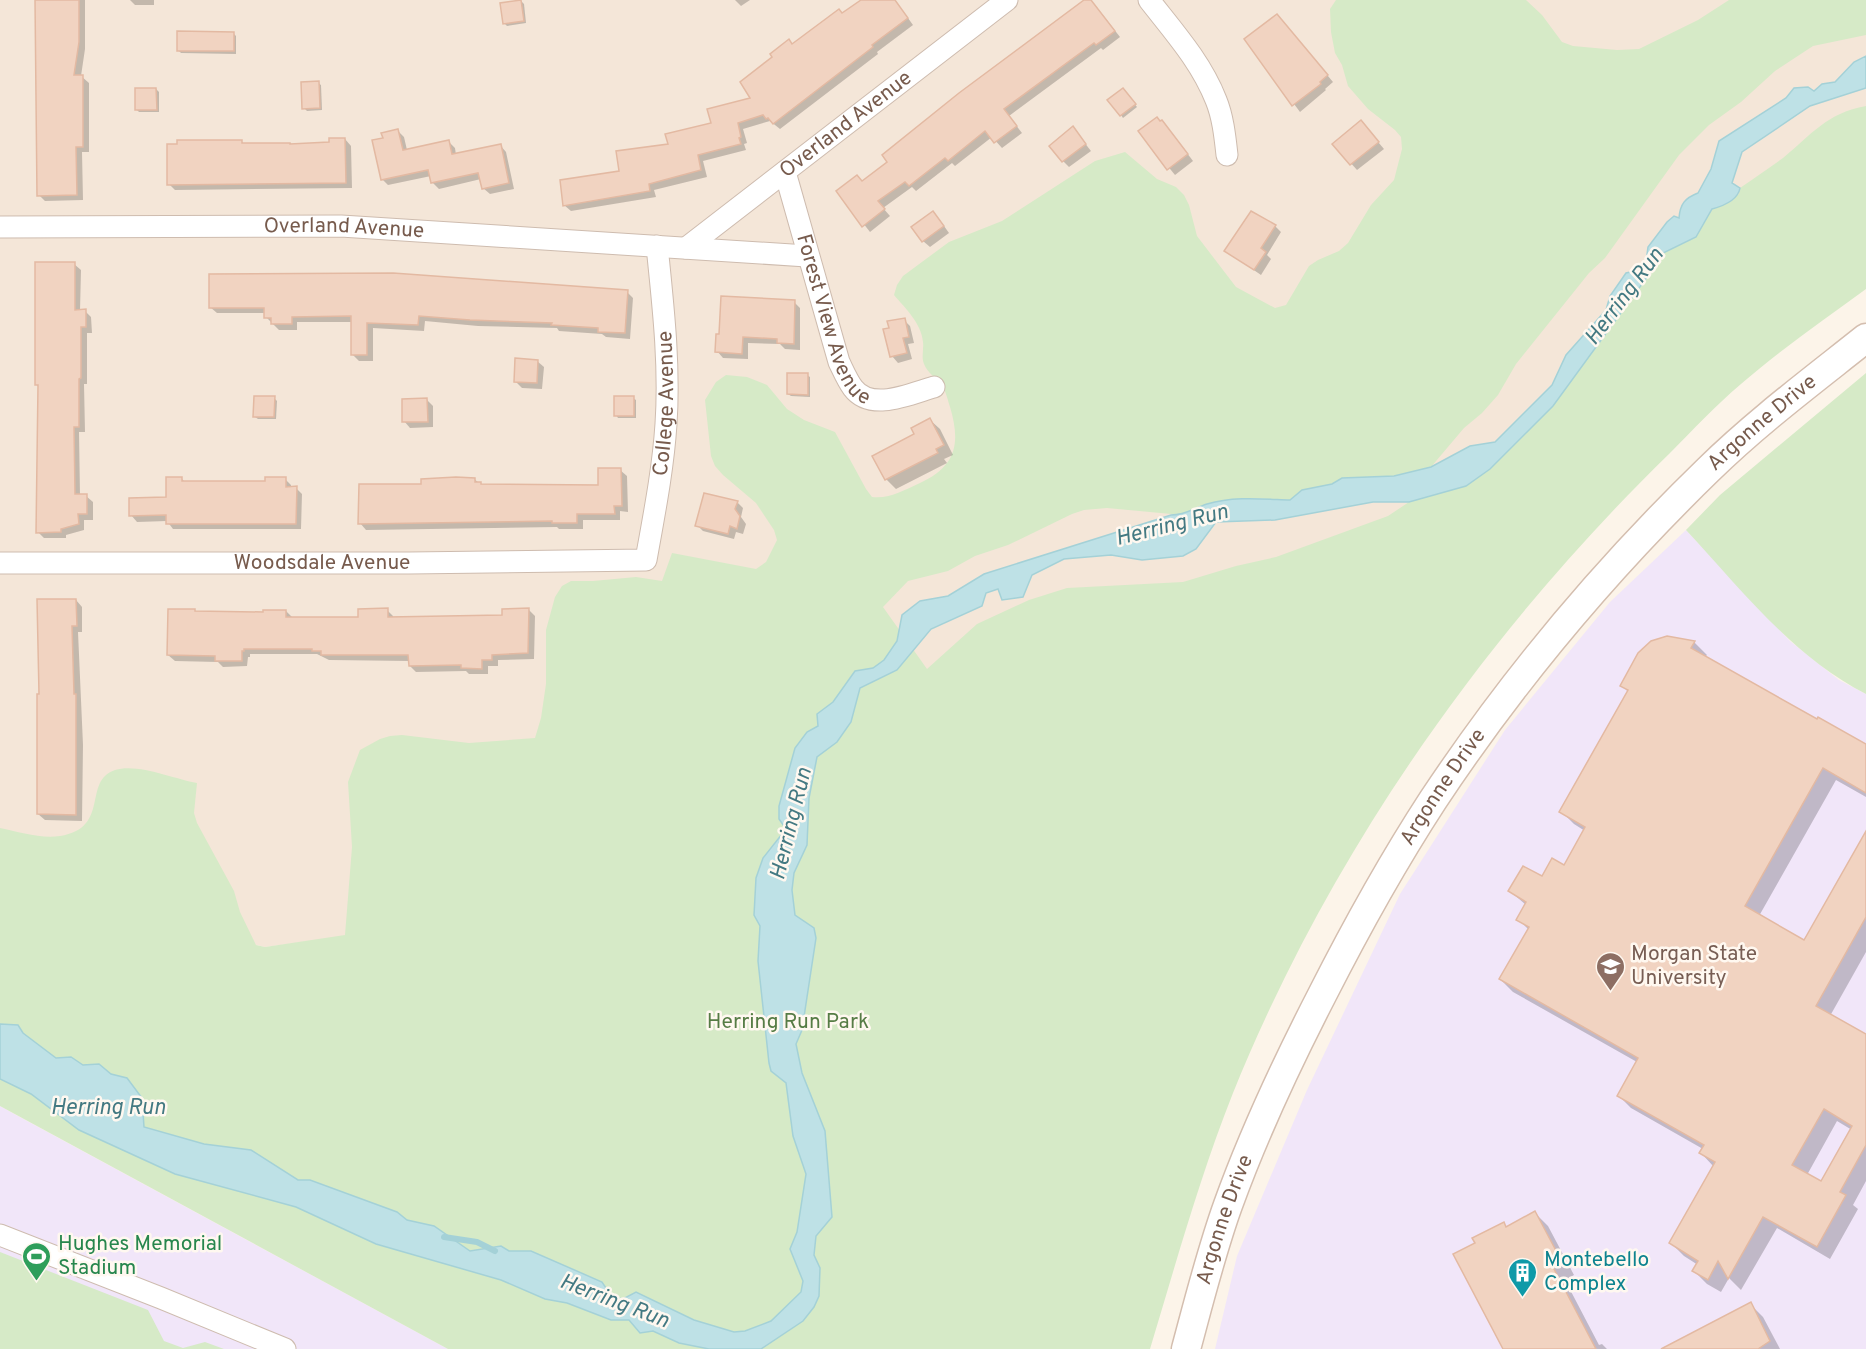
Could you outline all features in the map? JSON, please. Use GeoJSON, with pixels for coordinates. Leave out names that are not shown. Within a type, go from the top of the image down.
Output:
{"type":"FeatureCollection","features":[{"type":"Feature","properties":{"kind":"main road","name":"Argonne Drive"},"geometry":{"type":"LineString","coordinates":[[1186,1349],[1227,1207],[1266,1112],[1346,949],[1428,810],[1493,716],[1584,603],[1657,522],[1708,470],[1785,402],[1866,338]]}},
{"type":"Feature","properties":{"kind":"street","name":"Overland Avenue"},"geometry":{"type":"LineString","coordinates":[[686,248],[1008,0]]}},
{"type":"Feature","properties":{"kind":"street"},"geometry":{"type":"LineString","coordinates":[[1149,0],[1203,71],[1217,102],[1223,123],[1227,155]]}},
{"type":"Feature","properties":{"kind":"street","name":"Forest View Avenue"},"geometry":{"type":"LineString","coordinates":[[785,172],[807,256],[839,362],[853,389],[867,398],[892,400],[934,387]]}},
{"type":"Feature","properties":{"kind":"street","name":"Overland Avenue"},"geometry":{"type":"LineString","coordinates":[[0,227],[341,226],[807,256]]}},
{"type":"Feature","properties":{"kind":"street","name":"College Avenue"},"geometry":{"type":"LineString","coordinates":[[646,560],[659,490],[666,422],[666,339],[657,246]]}},
{"type":"Feature","properties":{"kind":"street","name":"Woodsdale Avenue"},"geometry":{"type":"LineString","coordinates":[[0,563],[409,563],[646,560]]}},
{"type":"Feature","properties":{"kind":"street"},"geometry":{"type":"LineString","coordinates":[[0,1236],[285,1349]]}},
{"type":"Feature","properties":{"kind":"shaded area"},"geometry":{"type":"Polygon","coordinates":[[[0,0],[1866,0],[1866,118],[1481,487],[1060,751],[659,591],[398,912],[342,937],[265,947],[182,929],[0,860],[0,0]]]}},
{"type":"Feature","properties":{"kind":"shaded area","name":"Morgan State University"},"geometry":{"type":"Polygon","coordinates":[[[1686,530],[1790,641],[1839,680],[1866,694],[1866,1349],[1215,1349],[1237,1256],[1307,1090],[1400,894],[1505,730],[1610,602],[1686,530]]]}},
{"type":"Feature","properties":{"kind":"shaded area"},"geometry":{"type":"Polygon","coordinates":[[[0,1106],[18,1116],[448,1349],[0,1349],[0,1106]]]}},
{"type":"Feature","properties":{"kind":"green space","name":"Herring Run Park"},"geometry":{"type":"Polygon","coordinates":[[[1336,0],[1526,0],[1542,15],[1562,42],[1573,46],[1617,50],[1639,49],[1698,20],[1729,0],[1866,0],[1866,35],[1813,46],[1775,71],[1741,102],[1709,125],[1679,155],[1605,258],[1589,273],[1516,364],[1498,395],[1464,428],[1431,467],[1393,476],[1342,478],[1332,484],[1302,490],[1290,500],[1248,498],[1207,504],[1182,515],[1107,508],[1084,510],[1072,514],[1008,545],[975,556],[948,571],[908,581],[883,607],[927,669],[977,624],[1029,600],[1067,588],[1183,582],[1276,557],[1388,516],[1409,502],[1466,486],[1490,469],[1655,257],[1696,237],[1712,209],[1739,194],[1740,188],[1783,158],[1830,119],[1852,109],[1866,106],[1866,289],[1787,347],[1732,392],[1602,522],[1537,595],[1476,671],[1418,750],[1365,832],[1316,917],[1272,1004],[1233,1093],[1210,1156],[1150,1349],[448,1349],[0,1106],[0,828],[45,837],[60,836],[76,831],[91,815],[100,784],[105,776],[115,770],[124,768],[145,770],[197,783],[194,813],[197,823],[234,891],[240,912],[256,945],[265,947],[345,935],[352,847],[348,782],[360,750],[380,739],[402,735],[469,743],[535,738],[541,718],[546,684],[546,630],[555,597],[562,586],[571,581],[636,577],[662,581],[672,553],[756,569],[766,562],[777,540],[774,530],[756,503],[723,475],[715,466],[711,456],[705,400],[716,382],[726,375],[747,377],[767,385],[787,409],[804,420],[835,432],[872,497],[885,497],[920,483],[941,469],[948,461],[953,452],[955,432],[947,396],[940,383],[924,364],[922,335],[912,317],[894,295],[897,285],[903,276],[949,242],[1002,221],[1095,161],[1125,152],[1157,179],[1176,187],[1184,195],[1197,236],[1236,287],[1275,308],[1286,305],[1309,266],[1339,251],[1348,243],[1371,205],[1394,180],[1402,149],[1401,137],[1395,130],[1368,109],[1348,86],[1342,65],[1335,53],[1331,32],[1330,9],[1336,0]]]}},
{"type":"Feature","properties":{"kind":"green space"},"geometry":{"type":"Polygon","coordinates":[[[1866,373],[1866,694],[1840,679],[1791,641],[1686,530],[1720,495],[1866,373]]]}},
{"type":"Feature","properties":{"kind":"green space","name":"Hughes Memorial Stadium"},"geometry":{"type":"Polygon","coordinates":[[[0,1252],[148,1310],[164,1341],[183,1348],[205,1342],[224,1349],[0,1349],[0,1252]]]}},
{"type":"Feature","properties":{"kind":"water","name":"Herring Run"},"geometry":{"type":"Polygon","coordinates":[[[1866,56],[1866,88],[1810,106],[1742,152],[1732,183],[1740,188],[1736,196],[1712,209],[1696,237],[1655,257],[1653,269],[1553,406],[1490,469],[1466,486],[1409,502],[1373,502],[1275,520],[1216,522],[1196,549],[1183,556],[1142,560],[1111,555],[1064,559],[1032,575],[1023,597],[1002,600],[998,589],[986,593],[982,606],[931,629],[897,670],[860,688],[851,722],[837,742],[817,757],[809,798],[807,845],[794,873],[792,890],[795,915],[814,928],[816,938],[802,1030],[796,1044],[802,1073],[825,1131],[832,1217],[816,1236],[814,1255],[820,1268],[819,1296],[814,1307],[803,1321],[761,1349],[709,1349],[679,1343],[653,1331],[640,1333],[629,1320],[611,1320],[567,1303],[545,1299],[501,1280],[376,1244],[296,1207],[175,1174],[79,1130],[31,1094],[0,1079],[0,1024],[18,1025],[23,1033],[56,1058],[71,1057],[83,1065],[99,1064],[111,1074],[127,1078],[142,1098],[144,1127],[204,1144],[251,1150],[298,1180],[310,1180],[397,1212],[407,1220],[434,1226],[470,1251],[501,1246],[509,1251],[531,1251],[602,1282],[612,1297],[623,1299],[636,1292],[694,1320],[734,1332],[745,1331],[771,1321],[801,1292],[803,1281],[790,1249],[797,1232],[806,1174],[793,1136],[786,1083],[771,1071],[769,1063],[758,961],[760,926],[754,915],[756,878],[763,858],[786,829],[779,819],[779,806],[795,748],[807,732],[818,726],[817,714],[833,702],[855,671],[873,668],[884,660],[897,641],[902,615],[920,601],[948,596],[984,574],[1171,515],[1186,513],[1217,501],[1290,500],[1302,490],[1332,484],[1342,478],[1394,476],[1431,467],[1470,446],[1495,442],[1552,385],[1566,355],[1606,310],[1610,296],[1626,273],[1645,269],[1648,247],[1667,222],[1674,216],[1679,218],[1684,202],[1698,193],[1711,169],[1719,141],[1786,98],[1794,88],[1808,87],[1814,91],[1822,84],[1835,82],[1854,62],[1866,56]]]}},
{"type":"Feature","properties":{"kind":"building"},"geometry":{"type":"Polygon","coordinates":[[[35,0],[79,0],[79,42],[74,75],[83,75],[83,147],[76,147],[77,195],[37,196],[35,0]]]}},
{"type":"Feature","properties":{"kind":"building"},"geometry":{"type":"Polygon","coordinates":[[[521,0],[524,21],[503,24],[500,3],[521,0]]]}},
{"type":"Feature","properties":{"kind":"building"},"geometry":{"type":"Polygon","coordinates":[[[861,0],[895,0],[908,18],[773,124],[763,115],[738,123],[741,144],[698,155],[701,170],[649,184],[650,191],[563,206],[560,180],[619,171],[616,151],[668,144],[665,134],[711,123],[707,109],[750,98],[740,82],[772,57],[770,54],[789,39],[792,44],[839,9],[842,13],[861,0]]]}},
{"type":"Feature","properties":{"kind":"building"},"geometry":{"type":"Polygon","coordinates":[[[1084,0],[1091,0],[1115,31],[1096,45],[1094,43],[1004,109],[1017,126],[994,143],[985,131],[948,161],[945,158],[909,186],[905,182],[878,201],[885,209],[862,227],[836,191],[857,175],[862,181],[887,162],[882,155],[959,93],[1084,0]]]}},
{"type":"Feature","properties":{"kind":"building"},"geometry":{"type":"Polygon","coordinates":[[[1277,14],[1328,75],[1320,82],[1321,84],[1292,106],[1244,39],[1277,14]]]}},
{"type":"Feature","properties":{"kind":"building"},"geometry":{"type":"Polygon","coordinates":[[[177,31],[234,32],[234,51],[177,51],[177,31]]]}},
{"type":"Feature","properties":{"kind":"building"},"geometry":{"type":"Polygon","coordinates":[[[319,81],[320,108],[302,109],[301,82],[319,81]]]}},
{"type":"Feature","properties":{"kind":"building"},"geometry":{"type":"Polygon","coordinates":[[[135,88],[156,88],[157,110],[135,110],[135,88]]]}},
{"type":"Feature","properties":{"kind":"building"},"geometry":{"type":"Polygon","coordinates":[[[1123,88],[1136,104],[1120,116],[1107,100],[1123,88]]]}},
{"type":"Feature","properties":{"kind":"building"},"geometry":{"type":"Polygon","coordinates":[[[1157,117],[1160,121],[1162,120],[1188,154],[1167,170],[1138,131],[1157,117]]]}},
{"type":"Feature","properties":{"kind":"building"},"geometry":{"type":"Polygon","coordinates":[[[1361,120],[1379,142],[1350,165],[1332,144],[1361,120]]]}},
{"type":"Feature","properties":{"kind":"building"},"geometry":{"type":"Polygon","coordinates":[[[1073,126],[1086,144],[1062,162],[1049,146],[1073,126]]]}},
{"type":"Feature","properties":{"kind":"building"},"geometry":{"type":"Polygon","coordinates":[[[398,129],[403,150],[449,140],[452,154],[501,144],[509,183],[482,189],[478,173],[431,183],[428,170],[381,180],[372,140],[383,138],[381,133],[398,129]]]}},
{"type":"Feature","properties":{"kind":"building"},"geometry":{"type":"Polygon","coordinates":[[[329,138],[345,138],[346,183],[167,185],[167,144],[177,144],[177,140],[242,140],[242,143],[290,144],[329,142],[329,138]]]}},
{"type":"Feature","properties":{"kind":"building"},"geometry":{"type":"Polygon","coordinates":[[[933,211],[944,226],[922,242],[911,227],[933,211]]]}},
{"type":"Feature","properties":{"kind":"building"},"geometry":{"type":"Polygon","coordinates":[[[1251,211],[1276,225],[1261,248],[1266,252],[1254,270],[1224,251],[1251,211]]]}},
{"type":"Feature","properties":{"kind":"building"},"geometry":{"type":"Polygon","coordinates":[[[35,262],[75,262],[75,310],[86,309],[86,327],[81,327],[79,427],[74,427],[75,494],[87,494],[87,514],[78,514],[79,524],[61,529],[61,532],[36,533],[38,385],[35,385],[35,262]]]}},
{"type":"Feature","properties":{"kind":"building"},"geometry":{"type":"Polygon","coordinates":[[[393,273],[628,290],[625,333],[598,332],[598,328],[551,325],[552,323],[419,316],[418,325],[367,323],[367,355],[351,355],[351,316],[292,317],[292,324],[271,324],[271,318],[264,318],[264,308],[209,308],[209,274],[393,273]]]}},
{"type":"Feature","properties":{"kind":"building"},"geometry":{"type":"Polygon","coordinates":[[[721,296],[795,300],[794,344],[777,343],[777,339],[743,337],[742,354],[715,352],[716,334],[719,334],[721,296]]]}},
{"type":"Feature","properties":{"kind":"building"},"geometry":{"type":"Polygon","coordinates":[[[905,318],[909,337],[903,338],[907,353],[890,357],[883,329],[889,328],[887,321],[905,318]]]}},
{"type":"Feature","properties":{"kind":"building"},"geometry":{"type":"Polygon","coordinates":[[[515,358],[538,360],[537,383],[514,382],[515,358]]]}},
{"type":"Feature","properties":{"kind":"building"},"geometry":{"type":"Polygon","coordinates":[[[787,373],[808,373],[808,395],[787,394],[787,373]]]}},
{"type":"Feature","properties":{"kind":"building"},"geometry":{"type":"Polygon","coordinates":[[[254,396],[275,396],[274,417],[253,417],[254,396]]]}},
{"type":"Feature","properties":{"kind":"building"},"geometry":{"type":"Polygon","coordinates":[[[614,396],[634,396],[634,416],[614,416],[614,396]]]}},
{"type":"Feature","properties":{"kind":"building"},"geometry":{"type":"Polygon","coordinates":[[[427,398],[428,422],[402,422],[402,399],[427,398]]]}},
{"type":"Feature","properties":{"kind":"building"},"geometry":{"type":"Polygon","coordinates":[[[930,418],[944,445],[936,449],[938,453],[885,480],[872,456],[914,434],[911,428],[930,418]]]}},
{"type":"Feature","properties":{"kind":"building"},"geometry":{"type":"Polygon","coordinates":[[[598,468],[621,468],[622,506],[614,506],[615,514],[577,514],[577,523],[552,523],[552,521],[358,524],[359,484],[421,484],[421,479],[456,477],[475,478],[475,482],[481,482],[481,484],[598,485],[598,468]]]}},
{"type":"Feature","properties":{"kind":"building"},"geometry":{"type":"Polygon","coordinates":[[[166,477],[182,477],[182,481],[265,481],[265,477],[286,477],[286,487],[297,486],[296,524],[166,524],[166,515],[129,516],[129,498],[166,497],[166,477]]]}},
{"type":"Feature","properties":{"kind":"building"},"geometry":{"type":"Polygon","coordinates":[[[704,493],[738,501],[735,509],[740,516],[737,529],[730,526],[728,534],[695,526],[704,493]]]}},
{"type":"Feature","properties":{"kind":"building"},"geometry":{"type":"Polygon","coordinates":[[[37,599],[76,599],[77,626],[72,626],[74,694],[76,694],[76,815],[37,814],[37,694],[39,694],[37,599]]]}},
{"type":"Feature","properties":{"kind":"building"},"geometry":{"type":"Polygon","coordinates":[[[388,608],[388,617],[502,615],[502,609],[529,608],[528,653],[492,655],[492,660],[482,660],[482,669],[461,668],[461,665],[409,666],[408,655],[321,655],[321,651],[312,651],[312,649],[244,649],[242,661],[215,661],[215,656],[167,655],[168,609],[263,612],[263,610],[286,610],[286,617],[358,617],[358,609],[388,608]]]}},
{"type":"Feature","properties":{"kind":"building"},"geometry":{"type":"Polygon","coordinates":[[[1667,636],[1695,641],[1691,648],[1866,744],[1866,793],[1823,768],[1745,906],[1804,940],[1866,831],[1866,917],[1816,1006],[1866,1034],[1866,1145],[1840,1192],[1846,1195],[1817,1247],[1763,1217],[1728,1279],[1718,1261],[1708,1280],[1692,1271],[1698,1261],[1669,1243],[1715,1162],[1699,1153],[1704,1145],[1617,1096],[1638,1058],[1499,979],[1529,927],[1516,920],[1526,902],[1508,891],[1523,866],[1542,876],[1552,858],[1564,865],[1585,827],[1559,812],[1628,690],[1620,686],[1638,653],[1651,641],[1667,636]],[[1824,1109],[1792,1165],[1821,1181],[1852,1126],[1824,1109]]]}},
{"type":"Feature","properties":{"kind":"building","name":"Montebello Complex"},"geometry":{"type":"Polygon","coordinates":[[[1535,1211],[1562,1262],[1553,1267],[1596,1349],[1503,1349],[1453,1254],[1475,1243],[1472,1238],[1504,1222],[1506,1227],[1535,1211]]]}},
{"type":"Feature","properties":{"kind":"building","name":"Montebello Complex"},"geometry":{"type":"Polygon","coordinates":[[[1751,1302],[1770,1341],[1758,1349],[1661,1349],[1751,1302]]]}},
{"type":"Feature","properties":{"kind":"waterway","name":"Herring Run"},"geometry":{"type":"LineString","coordinates":[[444,1237],[477,1242],[495,1251]]}},
{"type":"Feature","properties":{"kind":"place","name":"Morgan State University"},"geometry":{"type":"Point","coordinates":[1610,992]}},
{"type":"Feature","properties":{"kind":"place","name":"Hughes Memorial Stadium"},"geometry":{"type":"Point","coordinates":[37,1282]}},
{"type":"Feature","properties":{"kind":"place","name":"Montebello Complex"},"geometry":{"type":"Point","coordinates":[1523,1298]}}]}
